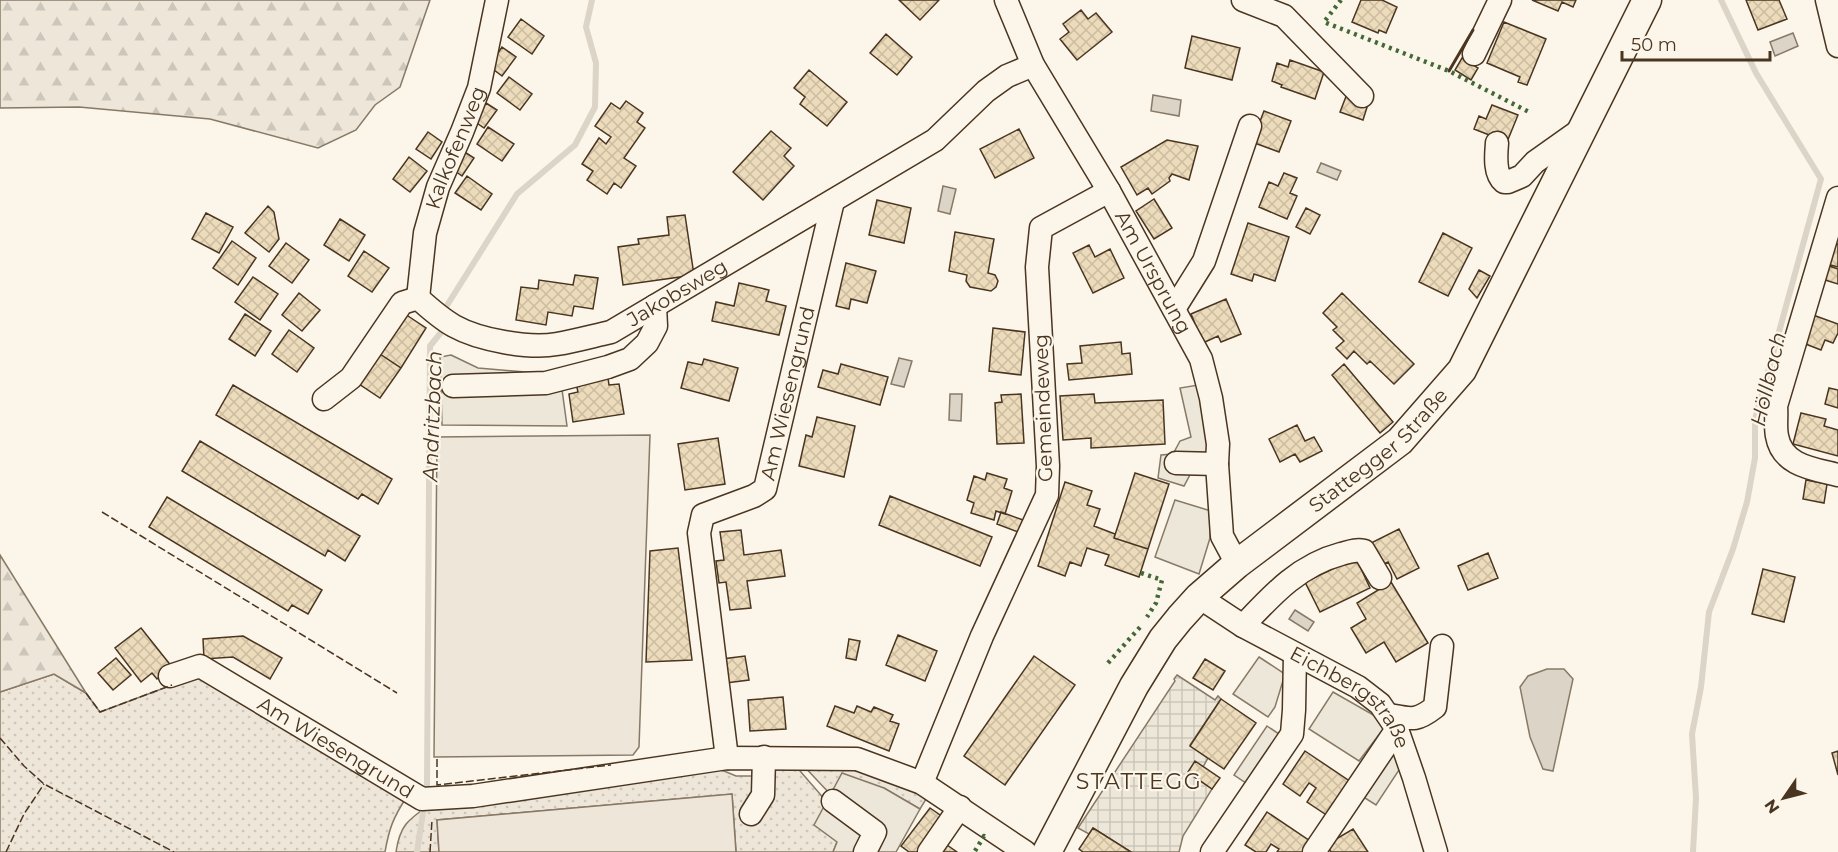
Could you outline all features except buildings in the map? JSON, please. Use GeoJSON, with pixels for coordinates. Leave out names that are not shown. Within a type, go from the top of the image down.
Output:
{"type":"FeatureCollection","features":[{"type":"Feature","properties":{"kind":"main road","name":"Stattegger Straße"},"geometry":{"type":"LineString","coordinates":[[1047,852],[1134,686],[1163,639],[1199,597],[1237,564],[1400,441],[1462,370],[1647,0]]}},
{"type":"Feature","properties":{"kind":"street","name":"Kalkofenweg"},"geometry":{"type":"LineString","coordinates":[[425,304],[425,233],[438,187],[479,87],[497,0]]}},
{"type":"Feature","properties":{"kind":"street","name":"Am Ursprung"},"geometry":{"type":"LineString","coordinates":[[1006,0],[1033,65],[1109,191],[1201,359],[1211,398],[1218,444],[1217,464],[1222,536],[1237,564]]}},
{"type":"Feature","properties":{"kind":"street"},"geometry":{"type":"LineString","coordinates":[[1244,0],[1284,16],[1362,96]]}},
{"type":"Feature","properties":{"kind":"street"},"geometry":{"type":"LineString","coordinates":[[1474,54],[1500,0]]}},
{"type":"Feature","properties":{"kind":"street"},"geometry":{"type":"LineString","coordinates":[[1827,0],[1838,46]]}},
{"type":"Feature","properties":{"kind":"street","name":"Jakobsweg"},"geometry":{"type":"LineString","coordinates":[[425,304],[456,327],[485,337],[517,344],[555,345],[611,332],[935,140],[986,91],[1007,76],[1033,65]]}},
{"type":"Feature","properties":{"kind":"street"},"geometry":{"type":"LineString","coordinates":[[1174,309],[1204,261],[1250,126]]}},
{"type":"Feature","properties":{"kind":"street"},"geometry":{"type":"LineString","coordinates":[[1497,143],[1496,162],[1500,179],[1508,182],[1522,176],[1535,162],[1583,128]]}},
{"type":"Feature","properties":{"kind":"street","name":"Gemeindeweg"},"geometry":{"type":"LineString","coordinates":[[922,783],[982,636],[1047,495],[1048,466],[1037,267],[1041,228],[1109,191]]}},
{"type":"Feature","properties":{"kind":"street"},"geometry":{"type":"LineString","coordinates":[[1838,198],[1776,406],[1776,436],[1784,453],[1797,464],[1838,475]]}},
{"type":"Feature","properties":{"kind":"street","name":"Am Wiesengrund"},"geometry":{"type":"LineString","coordinates":[[833,201],[765,489],[754,496],[703,515],[699,533],[727,758],[760,786],[857,759],[922,783],[1026,852]]}},
{"type":"Feature","properties":{"kind":"street"},"geometry":{"type":"LineString","coordinates":[[324,399],[351,378],[402,303],[425,304]]}},
{"type":"Feature","properties":{"kind":"street"},"geometry":{"type":"LineString","coordinates":[[453,386],[520,385],[546,382],[608,367],[630,358],[647,343],[656,326],[655,306]]}},
{"type":"Feature","properties":{"kind":"street"},"geometry":{"type":"LineString","coordinates":[[1176,463],[1217,464]]}},
{"type":"Feature","properties":{"kind":"street"},"geometry":{"type":"LineString","coordinates":[[1243,626],[1279,587],[1326,558],[1358,549],[1364,551],[1380,578]]}},
{"type":"Feature","properties":{"kind":"street","name":"Eichbergstraße"},"geometry":{"type":"LineString","coordinates":[[1199,597],[1243,626],[1358,687],[1380,704],[1393,722],[1436,852]]}},
{"type":"Feature","properties":{"kind":"street"},"geometry":{"type":"LineString","coordinates":[[1314,852],[1393,722],[1422,717],[1435,707],[1442,646]]}},
{"type":"Feature","properties":{"kind":"street"},"geometry":{"type":"LineString","coordinates":[[1212,852],[1292,735],[1295,654]]}},
{"type":"Feature","properties":{"kind":"street","name":"Am Wiesengrund"},"geometry":{"type":"LineString","coordinates":[[170,676],[200,666],[422,799],[473,796],[727,758]]}},
{"type":"Feature","properties":{"kind":"street"},"geometry":{"type":"LineString","coordinates":[[833,801],[875,832],[865,852]]}},
{"type":"Feature","properties":{"kind":"street"},"geometry":{"type":"LineString","coordinates":[[929,852],[960,807]]}},
{"type":"Feature","properties":{"kind":"green space"},"geometry":{"type":"Polygon","coordinates":[[[0,0],[430,0],[400,87],[375,105],[356,130],[318,148],[210,119],[79,107],[0,108],[0,0]]]}},
{"type":"Feature","properties":{"kind":"green space"},"geometry":{"type":"Polygon","coordinates":[[[650,435],[639,747],[633,755],[434,757],[437,437],[650,435]]]}},
{"type":"Feature","properties":{"kind":"green space"},"geometry":{"type":"Polygon","coordinates":[[[0,555],[86,693],[54,674],[0,692],[0,555]]]}},
{"type":"Feature","properties":{"kind":"green space"},"geometry":{"type":"Polygon","coordinates":[[[54,674],[86,693],[100,712],[196,676],[406,798],[392,824],[385,852],[0,852],[0,692],[54,674]]]}},
{"type":"Feature","properties":{"kind":"green space"},"geometry":{"type":"Polygon","coordinates":[[[800,762],[844,764],[928,796],[920,809],[884,788],[831,795],[800,762]]]}},
{"type":"Feature","properties":{"kind":"green space"},"geometry":{"type":"Polygon","coordinates":[[[794,764],[827,802],[837,842],[833,852],[736,852],[732,794],[437,820],[439,852],[396,852],[400,835],[406,824],[429,805],[712,766],[736,776],[771,776],[771,765],[794,764]]]}},
{"type":"Feature","properties":{"kind":"green space"},"geometry":{"type":"Polygon","coordinates":[[[732,794],[736,852],[439,852],[437,820],[732,794]]]}},
{"type":"Feature","properties":{"kind":"shaded area"},"geometry":{"type":"Polygon","coordinates":[[[1793,33],[1798,46],[1775,56],[1770,42],[1793,33]]]}},
{"type":"Feature","properties":{"kind":"shaded area"},"geometry":{"type":"Polygon","coordinates":[[[1153,95],[1181,100],[1179,116],[1151,111],[1153,95]]]}},
{"type":"Feature","properties":{"kind":"shaded area"},"geometry":{"type":"Polygon","coordinates":[[[1321,163],[1341,171],[1337,180],[1317,172],[1321,163]]]}},
{"type":"Feature","properties":{"kind":"shaded area"},"geometry":{"type":"Polygon","coordinates":[[[943,186],[956,189],[950,214],[938,211],[943,186]]]}},
{"type":"Feature","properties":{"kind":"shaded area"},"geometry":{"type":"Polygon","coordinates":[[[451,355],[478,368],[560,375],[567,426],[442,425],[440,357],[451,355]]]}},
{"type":"Feature","properties":{"kind":"shaded area"},"geometry":{"type":"Polygon","coordinates":[[[899,358],[912,361],[904,387],[891,384],[899,358]]]}},
{"type":"Feature","properties":{"kind":"shaded area"},"geometry":{"type":"Polygon","coordinates":[[[1198,385],[1207,436],[1208,472],[1191,473],[1184,486],[1158,478],[1161,455],[1173,454],[1180,441],[1191,437],[1180,388],[1198,385]]]}},
{"type":"Feature","properties":{"kind":"shaded area"},"geometry":{"type":"Polygon","coordinates":[[[950,394],[962,394],[961,421],[949,420],[950,394]]]}},
{"type":"Feature","properties":{"kind":"shaded area"},"geometry":{"type":"Polygon","coordinates":[[[1175,500],[1211,511],[1210,538],[1199,574],[1155,557],[1175,500]]]}},
{"type":"Feature","properties":{"kind":"shaded area"},"geometry":{"type":"Polygon","coordinates":[[[1295,610],[1314,622],[1308,631],[1289,619],[1295,610]]]}},
{"type":"Feature","properties":{"kind":"shaded area"},"geometry":{"type":"Polygon","coordinates":[[[1259,657],[1285,674],[1275,707],[1268,717],[1233,694],[1259,657]]]}},
{"type":"Feature","properties":{"kind":"shaded area"},"geometry":{"type":"Polygon","coordinates":[[[1547,669],[1564,669],[1573,679],[1553,771],[1543,769],[1530,737],[1520,687],[1528,676],[1547,669]]]}},
{"type":"Feature","properties":{"kind":"shaded area"},"geometry":{"type":"Polygon","coordinates":[[[1177,675],[1215,700],[1218,696],[1221,699],[1190,745],[1208,758],[1203,767],[1195,762],[1188,773],[1212,789],[1183,836],[1179,852],[1131,852],[1093,828],[1089,834],[1078,828],[1177,675]]]}},
{"type":"Feature","properties":{"kind":"shaded area"},"geometry":{"type":"Polygon","coordinates":[[[1333,692],[1377,717],[1384,728],[1359,761],[1309,729],[1333,692]]]}},
{"type":"Feature","properties":{"kind":"shaded area"},"geometry":{"type":"Polygon","coordinates":[[[1267,726],[1297,746],[1264,795],[1234,775],[1267,726]]]}},
{"type":"Feature","properties":{"kind":"shaded area"},"geometry":{"type":"Polygon","coordinates":[[[1392,743],[1401,767],[1376,805],[1357,793],[1392,743]]]}},
{"type":"Feature","properties":{"kind":"shaded area"},"geometry":{"type":"Polygon","coordinates":[[[842,773],[884,788],[920,809],[896,852],[833,852],[837,842],[814,825],[842,773]]]}},
{"type":"Feature","properties":{"kind":"waterway","name":"Andritzbach"},"geometry":{"type":"LineString","coordinates":[[445,314],[446,307],[517,194],[575,145],[595,107],[596,63],[586,27],[592,0]]}},
{"type":"Feature","properties":{"kind":"waterway","name":"Höllbach"},"geometry":{"type":"LineString","coordinates":[[1693,852],[1696,798],[1692,734],[1701,687],[1709,612],[1733,549],[1747,502],[1755,458],[1755,419],[1821,179],[1756,73],[1721,0]]}},
{"type":"Feature","properties":{"kind":"waterway","name":"Andritzbach"},"geometry":{"type":"LineString","coordinates":[[417,852],[427,786],[430,346],[443,330],[444,324]]}},
{"type":"Feature","properties":{"kind":"hedge"},"geometry":{"type":"LineString","coordinates":[[1341,0],[1324,22],[1449,71],[1529,112]]}},
{"type":"Feature","properties":{"kind":"hedge"},"geometry":{"type":"LineString","coordinates":[[1141,573],[1162,580],[1156,603],[1147,617]]}},
{"type":"Feature","properties":{"kind":"hedge"},"geometry":{"type":"LineString","coordinates":[[1108,663],[1141,626]]}},
{"type":"Feature","properties":{"kind":"hedge"},"geometry":{"type":"LineString","coordinates":[[975,851],[984,836],[987,839]]}},
{"type":"Feature","properties":{"kind":"fence"},"geometry":{"type":"LineString","coordinates":[[102,512],[397,693]]}},
{"type":"Feature","properties":{"kind":"fence"},"geometry":{"type":"LineString","coordinates":[[86,693],[100,712],[172,685]]}},
{"type":"Feature","properties":{"kind":"fence"},"geometry":{"type":"LineString","coordinates":[[0,738],[24,766],[44,784],[174,852]]}},
{"type":"Feature","properties":{"kind":"fence"},"geometry":{"type":"LineString","coordinates":[[437,759],[437,785],[611,765]]}},
{"type":"Feature","properties":{"kind":"fence"},"geometry":{"type":"LineString","coordinates":[[6,852],[24,814],[44,784]]}},
{"type":"Feature","properties":{"kind":"fence"},"geometry":{"type":"LineString","coordinates":[[430,852],[432,820]]}},
{"type":"Feature","properties":{"kind":"wall"},"geometry":{"type":"LineString","coordinates":[[1449,71],[1473,30]]}},
{"type":"Feature","properties":{"kind":"district","name":"STATTEGG"},"geometry":{"type":"Point","coordinates":[1139,781]}}]}
